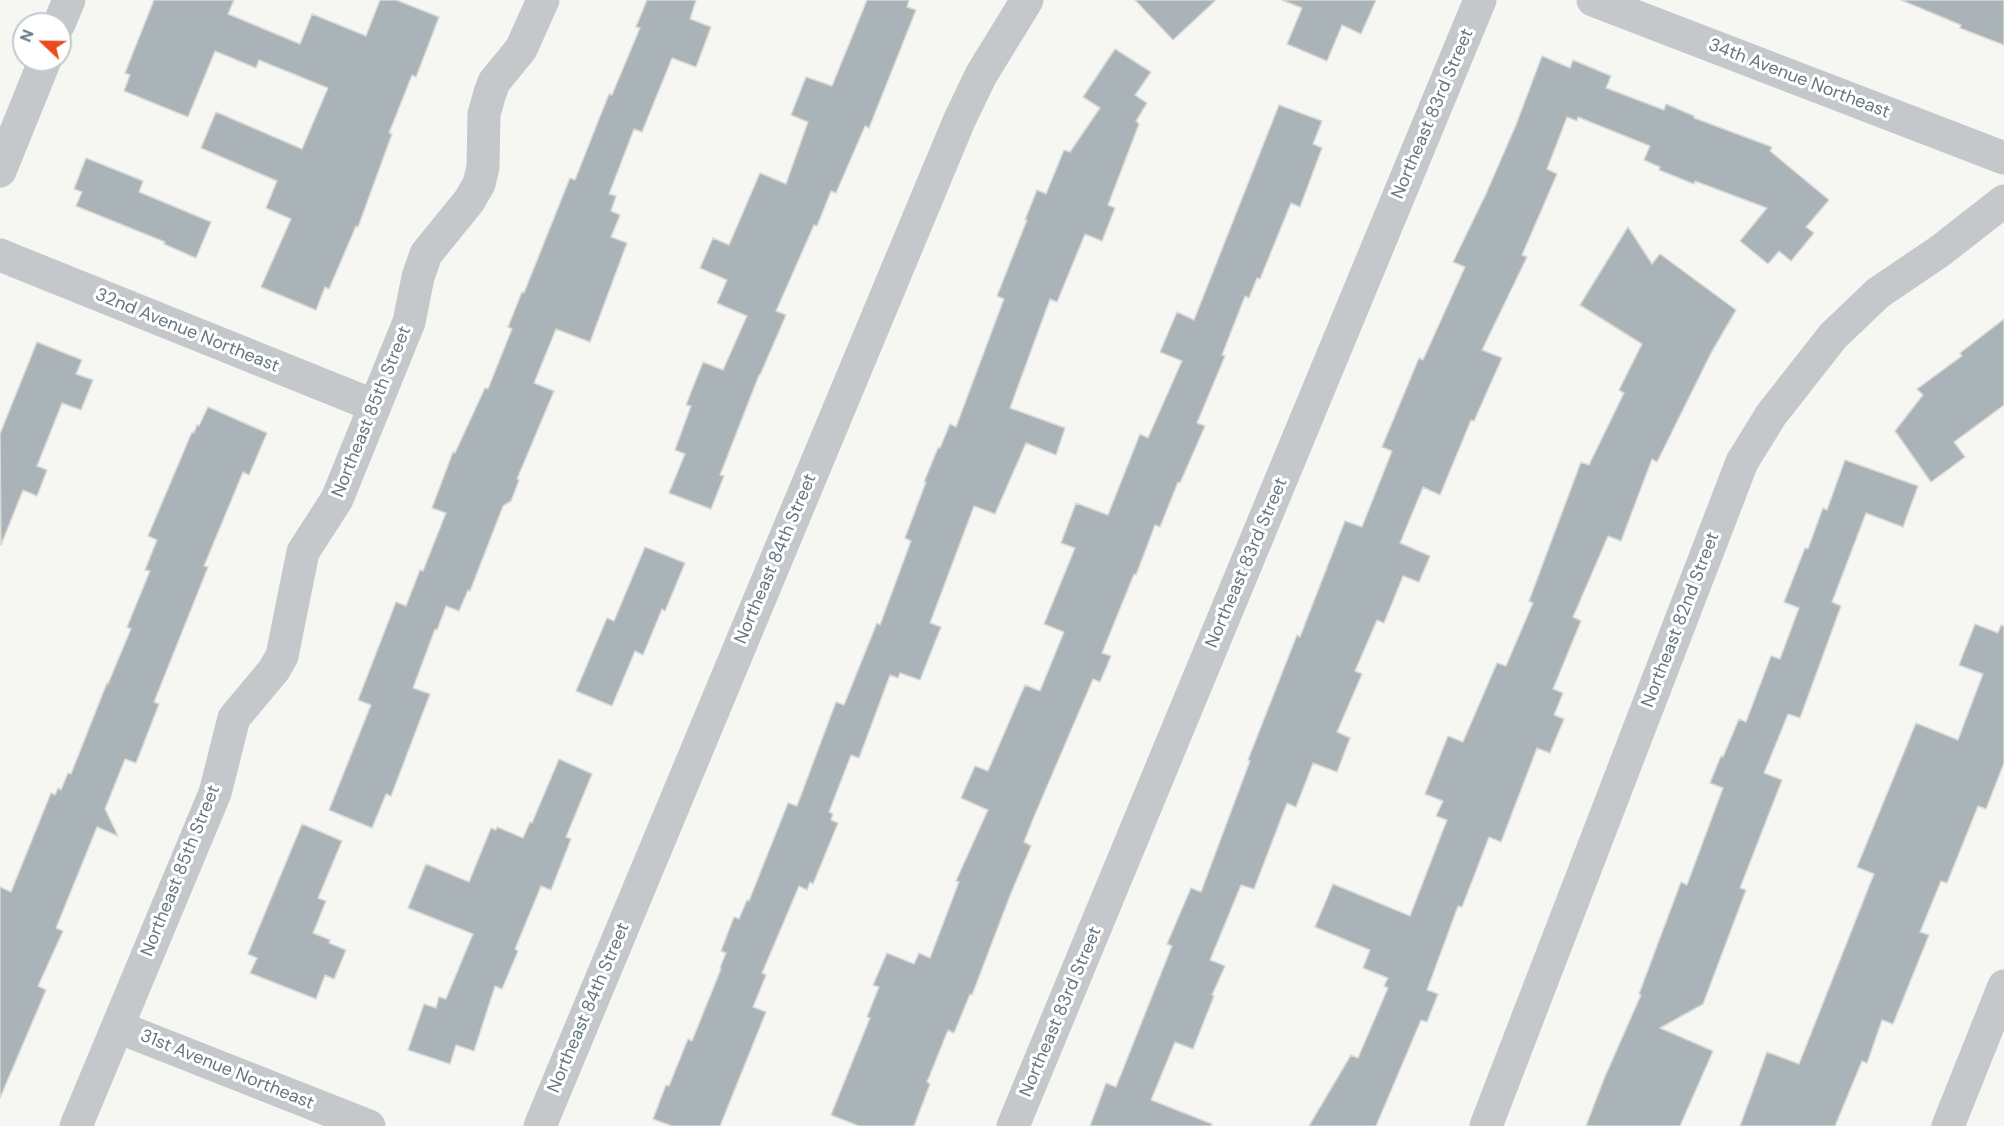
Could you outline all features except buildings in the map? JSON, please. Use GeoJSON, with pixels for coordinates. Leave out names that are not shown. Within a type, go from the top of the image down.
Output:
{"type":"FeatureCollection","features":[{"type":"Feature","properties":{"kind":"street","name":"Northeast 85th Street"},"geometry":{"type":"LineString","coordinates":[[76,1126],[215,793],[231,725],[240,710],[274,670],[282,656],[303,552],[337,499],[409,322],[421,265],[426,254],[469,201],[478,184],[483,167],[484,114],[494,82],[521,49],[543,0]]}},
{"type":"Feature","properties":{"kind":"street","name":"Northeast 84th Street"},"geometry":{"type":"LineString","coordinates":[[540,1126],[959,121],[981,75],[1007,29],[1027,0]]}},
{"type":"Feature","properties":{"kind":"street","name":"Northeast 83rd Street"},"geometry":{"type":"LineString","coordinates":[[1013,1126],[1480,0]]}},
{"type":"Feature","properties":{"kind":"street","name":"34th Avenue Northeast"},"geometry":{"type":"LineString","coordinates":[[1593,0],[2004,158]]}},
{"type":"Feature","properties":{"kind":"street"},"geometry":{"type":"LineString","coordinates":[[0,171],[40,72]]}},
{"type":"Feature","properties":{"kind":"street","name":"Northeast 82nd Street"},"geometry":{"type":"LineString","coordinates":[[1486,1126],[1742,462],[1771,415],[1833,336],[1878,293],[1940,251],[2004,201]]}},
{"type":"Feature","properties":{"kind":"street","name":"32nd Avenue Northeast"},"geometry":{"type":"LineString","coordinates":[[0,255],[375,406]]}},
{"type":"Feature","properties":{"kind":"street"},"geometry":{"type":"LineString","coordinates":[[1948,1126],[2004,986]]}},
{"type":"Feature","properties":{"kind":"street","name":"31st Avenue Northeast"},"geometry":{"type":"LineString","coordinates":[[118,1027],[369,1126]]}}]}
